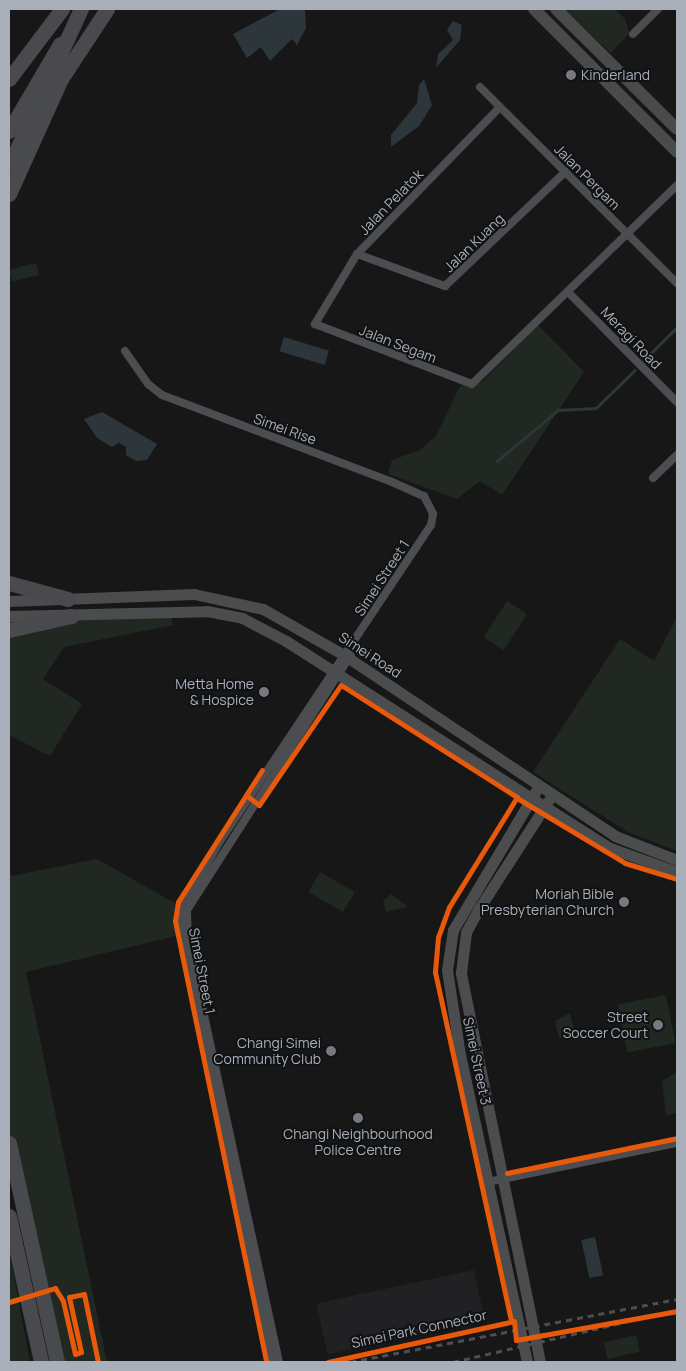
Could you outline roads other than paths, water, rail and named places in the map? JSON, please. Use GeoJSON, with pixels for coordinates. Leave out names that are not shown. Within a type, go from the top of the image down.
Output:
{"type":"FeatureCollection","features":[{"type":"Feature","properties":{"kind":"highway"},"geometry":{"type":"LineString","coordinates":[[36,42],[54,9]]}},
{"type":"Feature","properties":{"kind":"highway"},"geometry":{"type":"LineString","coordinates":[[9,79],[62,9]]}},
{"type":"Feature","properties":{"kind":"highway"},"geometry":{"type":"LineString","coordinates":[[9,166],[81,9]]}},
{"type":"Feature","properties":{"kind":"highway"},"geometry":{"type":"LineString","coordinates":[[9,131],[62,40],[90,9]]}},
{"type":"Feature","properties":{"kind":"highway"},"geometry":{"type":"LineString","coordinates":[[9,194],[61,79],[107,9]]}},
{"type":"Feature","properties":{"kind":"highway"},"geometry":{"type":"LineString","coordinates":[[96,26],[115,9]]}},
{"type":"Feature","properties":{"kind":"highway"},"geometry":{"type":"LineString","coordinates":[[9,583],[68,599]]}},
{"type":"Feature","properties":{"kind":"highway"},"geometry":{"type":"LineString","coordinates":[[9,630],[71,616]]}},
{"type":"Feature","properties":{"kind":"highway"},"geometry":{"type":"LineString","coordinates":[[9,1143],[57,1362]]}},
{"type":"Feature","properties":{"kind":"highway"},"geometry":{"type":"LineString","coordinates":[[9,1216],[41,1362]]}},
{"type":"Feature","properties":{"kind":"main road"},"geometry":{"type":"LineString","coordinates":[[534,9],[677,152]]}},
{"type":"Feature","properties":{"kind":"main road"},"geometry":{"type":"LineString","coordinates":[[556,9],[677,129]]}},
{"type":"Feature","properties":{"kind":"main road","name":"Simei Road"},"geometry":{"type":"LineString","coordinates":[[9,601],[181,594],[228,598],[283,618],[346,656],[615,836],[677,860]]}},
{"type":"Feature","properties":{"kind":"main road"},"geometry":{"type":"LineString","coordinates":[[9,616],[223,614],[273,634],[546,805],[610,848],[677,872]]}},
{"type":"Feature","properties":{"kind":"main road","name":"Simei Street 3"},"geometry":{"type":"LineString","coordinates":[[527,1362],[448,993],[447,953],[468,900],[539,786]]}},
{"type":"Feature","properties":{"kind":"main road","name":"Simei Street 3"},"geometry":{"type":"LineString","coordinates":[[540,1362],[463,996],[462,949],[478,909],[553,794]]}},
{"type":"Feature","properties":{"kind":"main road"},"geometry":{"type":"LineString","coordinates":[[610,848],[609,839],[615,836]]}},
{"type":"Feature","properties":{"kind":"street"},"geometry":{"type":"LineString","coordinates":[[633,34],[658,9]]}},
{"type":"Feature","properties":{"kind":"street","name":"Jalan Pergam"},"geometry":{"type":"LineString","coordinates":[[480,87],[677,283]]}},
{"type":"Feature","properties":{"kind":"street","name":"Jalan Pelatok"},"geometry":{"type":"LineString","coordinates":[[315,324],[357,254],[500,108]]}},
{"type":"Feature","properties":{"kind":"street","name":"Jalan Kuang"},"geometry":{"type":"LineString","coordinates":[[357,254],[445,286],[565,172]]}},
{"type":"Feature","properties":{"kind":"street"},"geometry":{"type":"LineString","coordinates":[[568,292],[677,185]]}},
{"type":"Feature","properties":{"kind":"street","name":"Meragi Road"},"geometry":{"type":"LineString","coordinates":[[568,292],[677,402]]}},
{"type":"Feature","properties":{"kind":"street","name":"Jalan Segam"},"geometry":{"type":"LineString","coordinates":[[315,324],[472,384],[568,292]]}},
{"type":"Feature","properties":{"kind":"street","name":"Simei Rise"},"geometry":{"type":"LineString","coordinates":[[125,351],[148,384],[162,395],[424,496],[432,510],[431,525]]}},
{"type":"Feature","properties":{"kind":"street"},"geometry":{"type":"LineString","coordinates":[[653,478],[677,455]]}},
{"type":"Feature","properties":{"kind":"street","name":"Simei Street 1"},"geometry":{"type":"LineString","coordinates":[[279,1362],[188,941],[186,910],[431,525]]}},
{"type":"Feature","properties":{"kind":"street","name":"Simei Street 1"},"geometry":{"type":"LineString","coordinates":[[273,1362],[183,942],[181,913],[222,838],[336,673]]}},
{"type":"Feature","properties":{"kind":"street"},"geometry":{"type":"LineString","coordinates":[[488,1182],[677,1143]]}},
{"type":"Feature","properties":{"kind":"waterway"},"geometry":{"type":"LineString","coordinates":[[644,360],[677,327]]}},
{"type":"Feature","properties":{"kind":"waterway"},"geometry":{"type":"LineString","coordinates":[[497,461],[558,410],[596,408],[635,370]]}},
{"type":"Feature","properties":{"kind":"railway"},"geometry":{"type":"LineString","coordinates":[[350,1362],[677,1299]]}},
{"type":"Feature","properties":{"kind":"railway"},"geometry":{"type":"LineString","coordinates":[[453,1362],[677,1310]]}},
{"type":"Feature","properties":{"kind":"place","name":"Kinderland"},"geometry":{"type":"Point","coordinates":[571,75]}},
{"type":"Feature","properties":{"kind":"place","name":"Metta Home & Hospice"},"geometry":{"type":"Point","coordinates":[264,692]}},
{"type":"Feature","properties":{"kind":"place","name":"Moriah Bible Presbyterian Church"},"geometry":{"type":"Point","coordinates":[624,902]}},
{"type":"Feature","properties":{"kind":"place","name":"Street Soccer Court"},"geometry":{"type":"Point","coordinates":[658,1025]}},
{"type":"Feature","properties":{"kind":"place","name":"Changi Simei Community Club"},"geometry":{"type":"Point","coordinates":[331,1051]}},
{"type":"Feature","properties":{"kind":"place","name":"Changi Neighbourhood Police Centre"},"geometry":{"type":"Point","coordinates":[358,1118]}}]}
